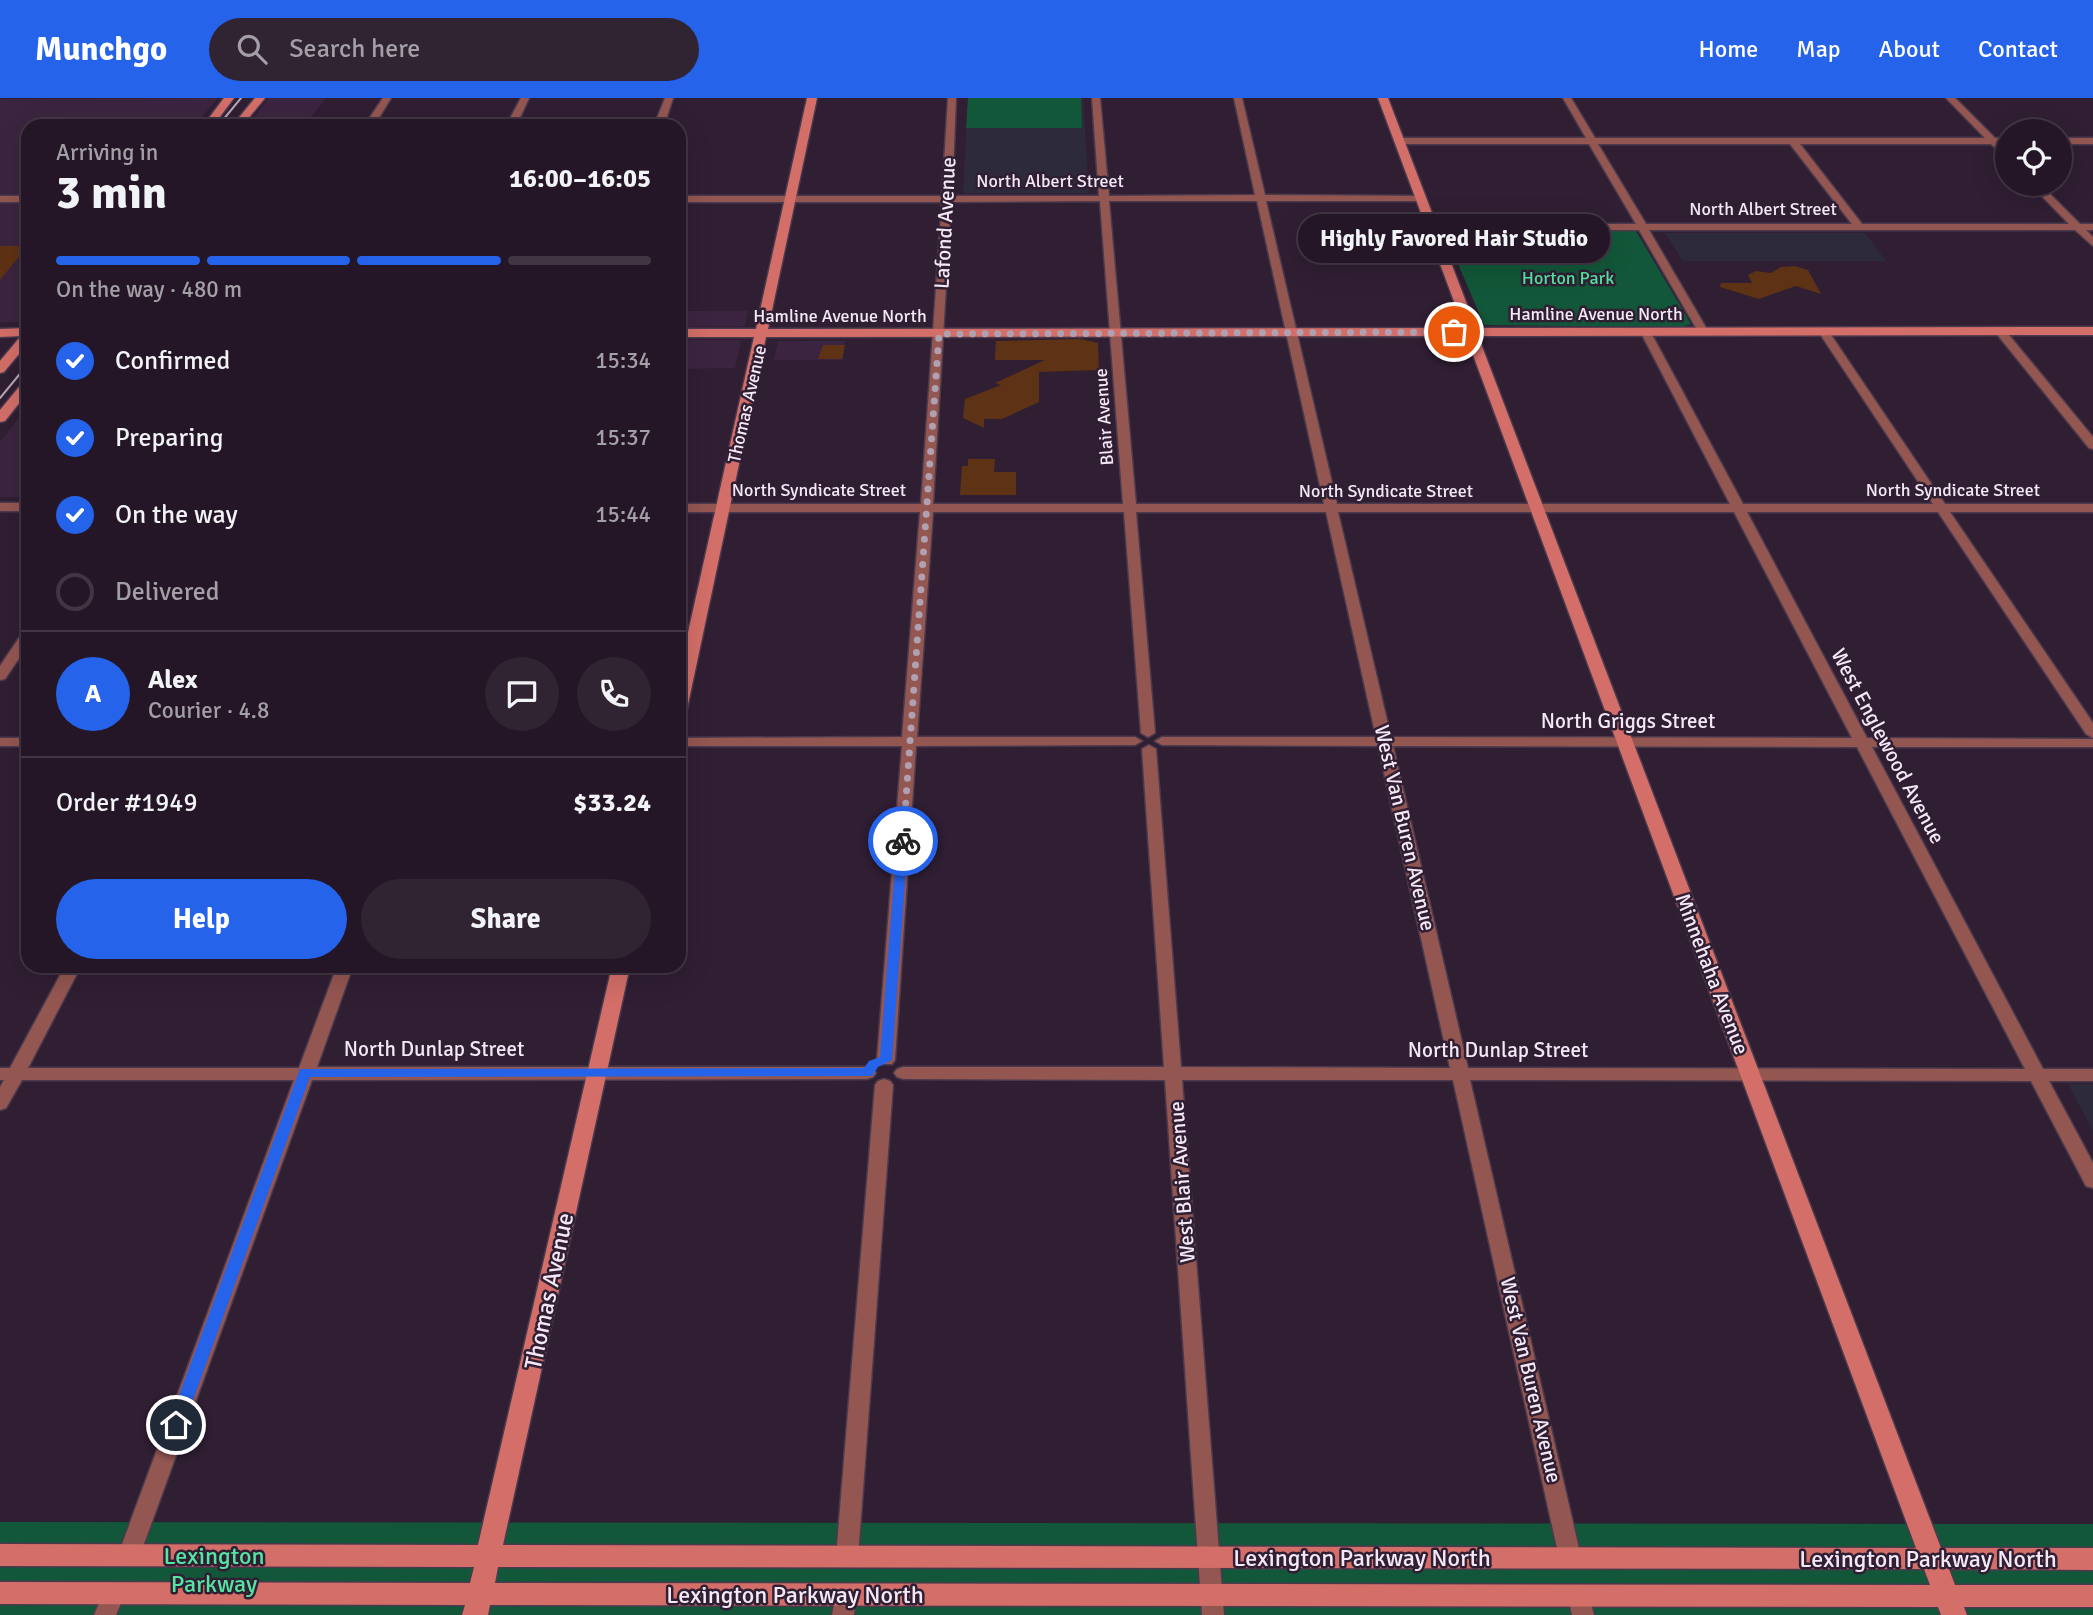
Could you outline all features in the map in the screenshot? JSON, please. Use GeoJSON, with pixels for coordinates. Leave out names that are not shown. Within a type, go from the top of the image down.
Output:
{"type":"FeatureCollection","features":[{"type":"Feature","properties":{"kind":"street"},"geometry":{"type":"LineString","coordinates":[[213,119],[229,98]]}},
{"type":"Feature","properties":{"kind":"street"},"geometry":{"type":"LineString","coordinates":[[243,119],[260,98]]}},
{"type":"Feature","properties":{"kind":"street"},"geometry":{"type":"LineString","coordinates":[[374,119],[387,98]]}},
{"type":"Feature","properties":{"kind":"street"},"geometry":{"type":"LineString","coordinates":[[514,119],[525,98]]}},
{"type":"Feature","properties":{"kind":"street"},"geometry":{"type":"LineString","coordinates":[[662,119],[669,98]]}},
{"type":"Feature","properties":{"kind":"street","name":"Thomas Avenue"},"geometry":{"type":"LineString","coordinates":[[686,677],[763,334],[812,98]]}},
{"type":"Feature","properties":{"kind":"street","name":"Lafond Avenue"},"geometry":{"type":"LineString","coordinates":[[886,1060],[939,334],[952,98]]}},
{"type":"Feature","properties":{"kind":"street","name":"Blair Avenue"},"geometry":{"type":"LineString","coordinates":[[1096,98],[1148,741]]}},
{"type":"Feature","properties":{"kind":"street","name":"West Van Buren Avenue"},"geometry":{"type":"LineString","coordinates":[[1238,98],[1570,1558]]}},
{"type":"Feature","properties":{"kind":"street","name":"Minnehaha Avenue"},"geometry":{"type":"LineString","coordinates":[[1383,98],[1950,1605]]}},
{"type":"Feature","properties":{"kind":"street"},"geometry":{"type":"LineString","coordinates":[[1567,98],[1703,331]]}},
{"type":"Feature","properties":{"kind":"street"},"geometry":{"type":"LineString","coordinates":[[1950,98],[1993,141]]}},
{"type":"Feature","properties":{"kind":"street"},"geometry":{"type":"LineString","coordinates":[[1792,140],[1859,227]]}},
{"type":"Feature","properties":{"kind":"street"},"geometry":{"type":"LineString","coordinates":[[1400,141],[1993,141]]}},
{"type":"Feature","properties":{"kind":"street"},"geometry":{"type":"LineString","coordinates":[[2072,141],[2093,141]]}},
{"type":"Feature","properties":{"kind":"street"},"geometry":{"type":"LineString","coordinates":[[2047,196],[2093,243]]}},
{"type":"Feature","properties":{"kind":"street","name":"North Albert Street"},"geometry":{"type":"LineString","coordinates":[[686,199],[1422,198]]}},
{"type":"Feature","properties":{"kind":"street"},"geometry":{"type":"LineString","coordinates":[[0,199],[21,199]]}},
{"type":"Feature","properties":{"kind":"street","name":"North Albert Street"},"geometry":{"type":"LineString","coordinates":[[1433,227],[2093,227]]}},
{"type":"Feature","properties":{"kind":"street","name":"West Englewood Avenue"},"geometry":{"type":"LineString","coordinates":[[1646,331],[2093,1181]]}},
{"type":"Feature","properties":{"kind":"street"},"geometry":{"type":"LineString","coordinates":[[1823,331],[2093,734]]}},
{"type":"Feature","properties":{"kind":"street"},"geometry":{"type":"LineString","coordinates":[[2000,331],[2093,446]]}},
{"type":"Feature","properties":{"kind":"street","name":"Hamline Avenue North"},"geometry":{"type":"LineString","coordinates":[[686,333],[2093,331]]}},
{"type":"Feature","properties":{"kind":"street"},"geometry":{"type":"LineString","coordinates":[[0,332],[21,334]]}},
{"type":"Feature","properties":{"kind":"street"},"geometry":{"type":"LineString","coordinates":[[0,369],[21,343]]}},
{"type":"Feature","properties":{"kind":"street"},"geometry":{"type":"LineString","coordinates":[[0,418],[21,392]]}},
{"type":"Feature","properties":{"kind":"street"},"geometry":{"type":"LineString","coordinates":[[0,508],[21,508]]}},
{"type":"Feature","properties":{"kind":"street","name":"North Syndicate Street"},"geometry":{"type":"LineString","coordinates":[[686,508],[2093,508]]}},
{"type":"Feature","properties":{"kind":"street"},"geometry":{"type":"LineString","coordinates":[[0,676],[21,645]]}},
{"type":"Feature","properties":{"kind":"street","name":"North Griggs Street"},"geometry":{"type":"LineString","coordinates":[[686,741],[2093,743]]}},
{"type":"Feature","properties":{"kind":"street","name":"West Blair Avenue"},"geometry":{"type":"LineString","coordinates":[[1148,741],[1212,1606]]}},
{"type":"Feature","properties":{"kind":"street"},"geometry":{"type":"LineString","coordinates":[[0,742],[21,742]]}},
{"type":"Feature","properties":{"kind":"street"},"geometry":{"type":"LineString","coordinates":[[0,1104],[8,1074],[69,973]]}},
{"type":"Feature","properties":{"kind":"street"},"geometry":{"type":"LineString","coordinates":[[128,1555],[342,973]]}},
{"type":"Feature","properties":{"kind":"street","name":"Thomas Avenue"},"geometry":{"type":"LineString","coordinates":[[477,1605],[619,973]]}},
{"type":"Feature","properties":{"kind":"street"},"geometry":{"type":"LineString","coordinates":[[886,1060],[899,1064],[903,1073],[897,1081],[884,1085],[872,1081],[867,1073],[873,1064],[886,1060]]}},
{"type":"Feature","properties":{"kind":"street","name":"North Dunlap Street"},"geometry":{"type":"LineString","coordinates":[[8,1074],[867,1073]]}},
{"type":"Feature","properties":{"kind":"street","name":"North Dunlap Street"},"geometry":{"type":"LineString","coordinates":[[903,1073],[2093,1075]]}},
{"type":"Feature","properties":{"kind":"street"},"geometry":{"type":"LineString","coordinates":[[847,1557],[884,1085]]}},
{"type":"Feature","properties":{"kind":"street","name":"Lexington Parkway North"},"geometry":{"type":"LineString","coordinates":[[0,1555],[2093,1559]]}},
{"type":"Feature","properties":{"kind":"street","name":"Lexington Parkway North"},"geometry":{"type":"LineString","coordinates":[[0,1593],[109,1604],[477,1605],[1950,1605],[2093,1597]]}},
{"type":"Feature","properties":{"kind":"shaded area"},"geometry":{"type":"Polygon","coordinates":[[[218,98],[200,119],[21,119],[21,322],[0,322],[0,99],[218,98]]]}},
{"type":"Feature","properties":{"kind":"shaded area"},"geometry":{"type":"Polygon","coordinates":[[[269,98],[326,98],[310,119],[252,119],[269,98]]]}},
{"type":"Feature","properties":{"kind":"shaded area"},"geometry":{"type":"Polygon","coordinates":[[[968,98],[1083,98],[1089,193],[963,193],[968,98]]]}},
{"type":"Feature","properties":{"kind":"shaded area"},"geometry":{"type":"Polygon","coordinates":[[[1665,233],[1865,233],[1886,261],[1683,261],[1665,233]]]}},
{"type":"Feature","properties":{"kind":"shaded area"},"geometry":{"type":"Polygon","coordinates":[[[686,311],[748,311],[745,326],[686,327],[686,311]]]}},
{"type":"Feature","properties":{"kind":"shaded area"},"geometry":{"type":"Polygon","coordinates":[[[686,340],[741,340],[735,368],[686,369],[686,340]]]}},
{"type":"Feature","properties":{"kind":"shaded area"},"geometry":{"type":"Polygon","coordinates":[[[778,341],[845,341],[843,360],[774,360],[778,341]]]}},
{"type":"Feature","properties":{"kind":"shaded area"},"geometry":{"type":"Polygon","coordinates":[[[21,416],[21,496],[0,498],[0,442],[21,416]]]}},
{"type":"Feature","properties":{"kind":"shaded area"},"geometry":{"type":"Polygon","coordinates":[[[2068,1084],[2093,1084],[2093,1131],[2068,1084]]]}},
{"type":"Feature","properties":{"kind":"green space"},"geometry":{"type":"Polygon","coordinates":[[[968,98],[1081,98],[1082,128],[966,128],[968,98]]]}},
{"type":"Feature","properties":{"kind":"green space","name":"Horton Park"},"geometry":{"type":"Polygon","coordinates":[[[1449,230],[1636,231],[1691,324],[1682,327],[1484,325],[1445,233],[1449,230]]]}},
{"type":"Feature","properties":{"kind":"green space","name":"Lexington Parkway"},"geometry":{"type":"Polygon","coordinates":[[[0,1522],[2093,1524],[2093,1615],[0,1615],[0,1522]]]}},
{"type":"Feature","properties":{"kind":"building"},"geometry":{"type":"Polygon","coordinates":[[[0,246],[21,246],[21,254],[0,280],[0,246]]]}},
{"type":"Feature","properties":{"kind":"building"},"geometry":{"type":"Polygon","coordinates":[[[1795,266],[1808,270],[1821,294],[1796,286],[1759,299],[1720,287],[1721,283],[1752,283],[1748,275],[1756,271],[1771,273],[1781,267],[1795,266]]]}},
{"type":"Feature","properties":{"kind":"building"},"geometry":{"type":"Polygon","coordinates":[[[1081,339],[1098,343],[1099,370],[1039,372],[1039,402],[1002,419],[984,419],[984,428],[963,418],[965,399],[1001,385],[995,383],[1045,360],[995,360],[996,341],[1081,339]]]}},
{"type":"Feature","properties":{"kind":"building"},"geometry":{"type":"Polygon","coordinates":[[[823,345],[845,345],[842,359],[818,359],[823,345]]]}},
{"type":"Feature","properties":{"kind":"building"},"geometry":{"type":"Polygon","coordinates":[[[968,459],[995,459],[994,472],[1016,472],[1016,495],[960,495],[962,466],[968,466],[968,459]]]}},
{"type":"Feature","properties":{"kind":"tram line"},"geometry":{"type":"LineString","coordinates":[[224,119],[241,98]]}},
{"type":"Feature","properties":{"kind":"tram line"},"geometry":{"type":"LineString","coordinates":[[0,398],[21,372]]}},
{"type":"Feature","properties":{"kind":"way so far"},"geometry":{"type":"LineString","coordinates":[[903,841],[939,334],[1454,332]]}},
{"type":"Feature","properties":{"kind":"place","name":"Highly Favored Hair Studio"},"geometry":{"type":"Point","coordinates":[1454,332]}},
{"type":"Feature","properties":{"kind":"route"},"geometry":{"type":"LineString","coordinates":[[176,1425],[305,1073],[867,1073],[873,1064],[886,1060],[903,841]]}}]}
